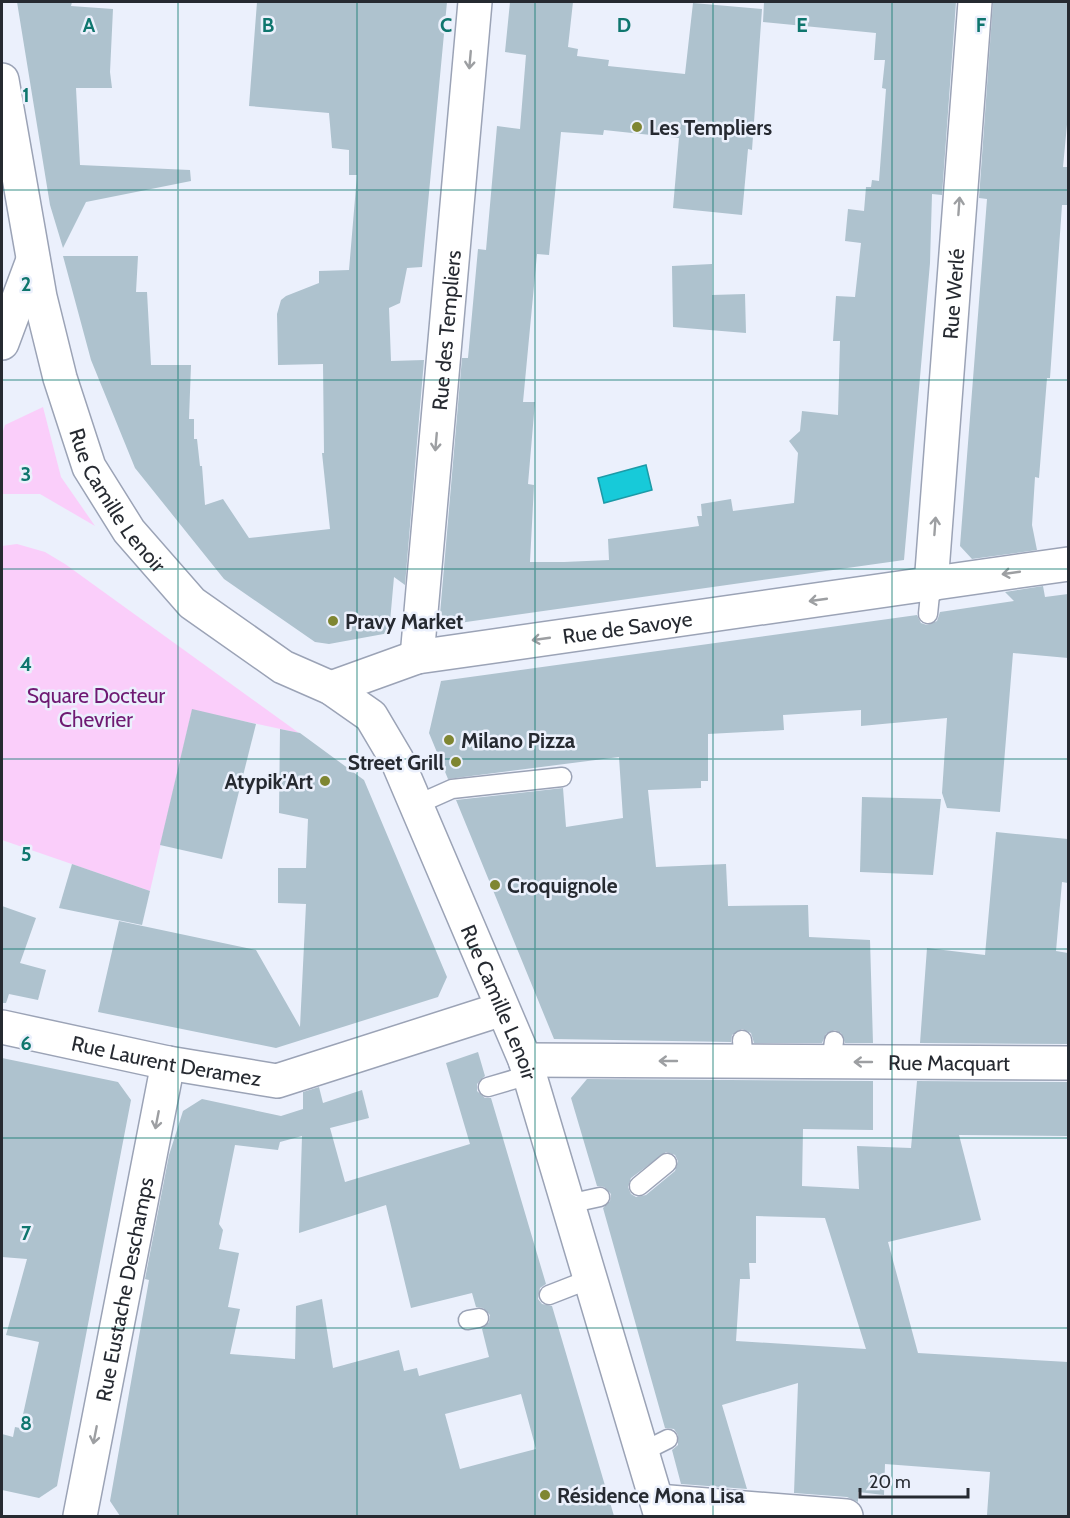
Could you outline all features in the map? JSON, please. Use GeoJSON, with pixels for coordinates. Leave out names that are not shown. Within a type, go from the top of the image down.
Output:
{"type":"FeatureCollection","features":[{"type":"Feature","properties":{"kind":"street","name":"Rue des Templiers"},"geometry":{"type":"LineString","coordinates":[[417,657],[476,2]]}},
{"type":"Feature","properties":{"kind":"street","name":"Rue Werlé"},"geometry":{"type":"LineString","coordinates":[[929,599],[975,2]]}},
{"type":"Feature","properties":{"kind":"street","name":"Rue Camille Lenoir"},"geometry":{"type":"LineString","coordinates":[[2,81],[33,260],[60,378],[89,467],[129,531],[192,603],[284,667],[331,688],[371,716],[397,760],[527,1068],[590,1279],[655,1446],[659,1509]]}},
{"type":"Feature","properties":{"kind":"street"},"geometry":{"type":"LineString","coordinates":[[2,343],[33,260]]}},
{"type":"Feature","properties":{"kind":"street","name":"Rue de Savoye"},"geometry":{"type":"LineString","coordinates":[[331,688],[417,657],[929,599],[1068,564]]}},
{"type":"Feature","properties":{"kind":"street","name":"Rue Laurent Deramez"},"geometry":{"type":"LineString","coordinates":[[2,1027],[168,1063],[277,1081],[502,1009]]}},
{"type":"Feature","properties":{"kind":"street","name":"Rue Macquart"},"geometry":{"type":"LineString","coordinates":[[527,1068],[743,1051],[832,1052],[1068,1063]]}},
{"type":"Feature","properties":{"kind":"street","name":"Rue Eustache Deschamps"},"geometry":{"type":"LineString","coordinates":[[80,1516],[168,1063]]}},
{"type":"Feature","properties":{"kind":"street"},"geometry":{"type":"LineString","coordinates":[[659,1509],[846,1516]]}},
{"type":"Feature","properties":{"kind":"lane"},"geometry":{"type":"LineString","coordinates":[[416,805],[452,789],[562,777]]}},
{"type":"Feature","properties":{"kind":"lane"},"geometry":{"type":"LineString","coordinates":[[488,1087],[527,1068]]}},
{"type":"Feature","properties":{"kind":"lane"},"geometry":{"type":"LineString","coordinates":[[639,1186],[667,1163]]}},
{"type":"Feature","properties":{"kind":"lane"},"geometry":{"type":"LineString","coordinates":[[568,1204],[600,1197]]}},
{"type":"Feature","properties":{"kind":"lane"},"geometry":{"type":"LineString","coordinates":[[549,1295],[590,1279]]}},
{"type":"Feature","properties":{"kind":"green space"},"geometry":{"type":"Polygon","coordinates":[[[43,407],[61,477],[95,526],[40,494],[2,494],[2,434],[5,425],[43,407]]]}},
{"type":"Feature","properties":{"kind":"green space","name":"Square Docteur Chevrier"},"geometry":{"type":"Polygon","coordinates":[[[17,544],[45,552],[65,564],[299,733],[192,710],[150,891],[2,840],[2,546],[17,544]]]}},
{"type":"Feature","properties":{"kind":"water"},"geometry":{"type":"Polygon","coordinates":[[[646,465],[652,490],[604,503],[598,478],[646,465]]]}},
{"type":"Feature","properties":{"kind":"building"},"geometry":{"type":"Polygon","coordinates":[[[17,2],[72,2],[71,6],[113,9],[110,72],[112,88],[76,88],[80,165],[190,170],[191,181],[86,202],[63,248],[50,205],[17,2]]]}},
{"type":"Feature","properties":{"kind":"building"},"geometry":{"type":"Polygon","coordinates":[[[257,2],[447,2],[422,267],[407,268],[400,303],[389,308],[391,361],[424,360],[405,585],[394,577],[389,633],[329,644],[315,642],[224,579],[135,468],[91,360],[63,256],[138,256],[136,292],[147,292],[151,365],[191,365],[189,419],[194,419],[194,439],[197,439],[200,466],[202,466],[205,505],[223,499],[249,538],[330,529],[322,453],[324,453],[323,364],[278,365],[277,314],[281,300],[286,296],[319,283],[319,271],[349,270],[357,175],[349,175],[349,150],[332,148],[329,113],[249,106],[257,2]]]}},
{"type":"Feature","properties":{"kind":"building"},"geometry":{"type":"Polygon","coordinates":[[[510,2],[573,2],[568,47],[578,49],[577,56],[609,60],[608,66],[685,74],[693,3],[762,9],[752,150],[748,149],[742,215],[673,208],[679,138],[604,130],[603,135],[561,132],[549,255],[537,254],[523,402],[535,402],[528,484],[534,485],[530,562],[564,562],[609,560],[608,539],[699,526],[697,516],[702,516],[701,504],[731,499],[733,511],[794,503],[798,453],[789,441],[800,431],[802,411],[838,415],[840,341],[833,341],[836,296],[855,297],[861,243],[845,241],[848,209],[864,211],[866,187],[871,187],[872,180],[879,181],[886,89],[882,88],[885,60],[874,60],[876,33],[763,22],[764,2],[956,2],[942,195],[932,194],[930,263],[904,560],[452,624],[440,614],[462,358],[468,358],[478,249],[486,250],[497,126],[520,129],[526,55],[505,52],[510,2]]]}},
{"type":"Feature","properties":{"kind":"building"},"geometry":{"type":"Polygon","coordinates":[[[993,2],[1068,2],[1068,114],[1063,167],[1068,167],[1068,205],[1062,205],[1050,378],[1047,378],[1039,478],[1035,477],[1032,525],[1037,550],[972,559],[960,546],[987,199],[979,198],[993,2]]]}},
{"type":"Feature","properties":{"kind":"building"},"geometry":{"type":"Polygon","coordinates":[[[712,264],[712,295],[745,294],[746,333],[673,327],[672,266],[712,264]]]}},
{"type":"Feature","properties":{"kind":"building"},"geometry":{"type":"Polygon","coordinates":[[[1043,586],[1045,597],[1068,594],[1068,658],[1013,653],[1000,812],[947,808],[942,793],[947,718],[861,726],[861,710],[783,715],[784,730],[708,734],[708,781],[701,781],[701,788],[648,790],[656,867],[726,864],[728,906],[808,905],[809,937],[870,940],[873,1043],[845,1043],[841,1033],[835,1030],[826,1034],[822,1043],[754,1043],[751,1033],[742,1029],[732,1035],[731,1042],[554,1039],[456,800],[563,788],[566,827],[623,818],[619,757],[448,779],[429,733],[441,681],[917,615],[921,623],[927,625],[937,621],[940,612],[1014,601],[1005,592],[1043,586]]]}},
{"type":"Feature","properties":{"kind":"building"},"geometry":{"type":"Polygon","coordinates":[[[192,709],[256,724],[222,859],[160,845],[192,709]]]}},
{"type":"Feature","properties":{"kind":"building"},"geometry":{"type":"Polygon","coordinates":[[[280,729],[300,733],[364,780],[447,977],[438,997],[276,1048],[98,1012],[119,921],[256,950],[300,1027],[306,904],[278,903],[278,868],[306,868],[308,819],[279,813],[280,729]]]}},
{"type":"Feature","properties":{"kind":"building"},"geometry":{"type":"Polygon","coordinates":[[[862,797],[941,799],[933,875],[860,872],[862,797]]]}},
{"type":"Feature","properties":{"kind":"building"},"geometry":{"type":"Polygon","coordinates":[[[996,832],[1068,839],[1068,883],[1062,882],[1056,951],[1068,953],[1068,1044],[920,1043],[927,948],[985,955],[996,832]]]}},
{"type":"Feature","properties":{"kind":"building"},"geometry":{"type":"Polygon","coordinates":[[[72,864],[150,891],[142,925],[59,908],[72,864]]]}},
{"type":"Feature","properties":{"kind":"building"},"geometry":{"type":"Polygon","coordinates":[[[2,906],[36,918],[20,963],[46,970],[38,1000],[9,994],[6,1003],[2,1003],[2,906]]]}},
{"type":"Feature","properties":{"kind":"building"},"geometry":{"type":"Polygon","coordinates":[[[478,1052],[485,1076],[477,1084],[477,1091],[485,1098],[491,1098],[546,1284],[540,1288],[538,1299],[542,1304],[552,1306],[614,1516],[120,1516],[110,1501],[149,1280],[145,1279],[169,1155],[183,1111],[202,1099],[281,1116],[303,1109],[303,1092],[319,1087],[323,1103],[362,1090],[369,1118],[330,1128],[345,1182],[470,1144],[446,1063],[478,1052]],[[302,1136],[280,1142],[278,1150],[235,1145],[219,1224],[223,1230],[219,1249],[239,1253],[228,1307],[240,1309],[230,1354],[295,1359],[296,1306],[322,1299],[333,1368],[399,1350],[404,1371],[417,1368],[419,1376],[489,1357],[482,1329],[489,1322],[490,1315],[483,1308],[476,1307],[472,1293],[411,1308],[386,1205],[299,1233],[302,1136]],[[521,1394],[445,1414],[460,1469],[536,1449],[521,1394]]]}},
{"type":"Feature","properties":{"kind":"building"},"geometry":{"type":"Polygon","coordinates":[[[2,1058],[118,1082],[131,1100],[57,1486],[39,1498],[2,1490],[2,1434],[13,1437],[15,1427],[20,1428],[39,1342],[6,1335],[27,1259],[2,1257],[2,1058]]]}},
{"type":"Feature","properties":{"kind":"building"},"geometry":{"type":"Polygon","coordinates":[[[587,1079],[873,1081],[873,1130],[803,1129],[802,1186],[859,1189],[857,1146],[911,1148],[917,1081],[1068,1082],[1068,1136],[959,1135],[981,1220],[888,1242],[918,1353],[1068,1362],[1068,1516],[987,1515],[990,1472],[885,1464],[884,1495],[858,1492],[858,1502],[847,1497],[794,1493],[798,1383],[722,1405],[747,1489],[681,1484],[672,1450],[678,1445],[678,1435],[674,1429],[665,1428],[603,1208],[610,1201],[611,1194],[604,1187],[597,1186],[571,1098],[587,1079]],[[666,1152],[631,1178],[628,1187],[631,1194],[636,1197],[646,1195],[675,1171],[678,1161],[675,1155],[666,1152]],[[756,1216],[756,1263],[749,1263],[750,1279],[740,1279],[736,1341],[866,1349],[825,1218],[756,1216]]]}},
{"type":"Feature","properties":{"kind":"place","name":"Les Templiers"},"geometry":{"type":"Point","coordinates":[637,127]}},
{"type":"Feature","properties":{"kind":"place","name":"Pravy Market"},"geometry":{"type":"Point","coordinates":[333,621]}},
{"type":"Feature","properties":{"kind":"place","name":"Milano Pizza"},"geometry":{"type":"Point","coordinates":[449,740]}},
{"type":"Feature","properties":{"kind":"place","name":"Street Grill"},"geometry":{"type":"Point","coordinates":[456,762]}},
{"type":"Feature","properties":{"kind":"place","name":"Atypik'Art"},"geometry":{"type":"Point","coordinates":[325,781]}},
{"type":"Feature","properties":{"kind":"place","name":"Croquignole"},"geometry":{"type":"Point","coordinates":[495,885]}},
{"type":"Feature","properties":{"kind":"place","name":"Résidence Mona Lisa"},"geometry":{"type":"Point","coordinates":[545,1495]}}]}
